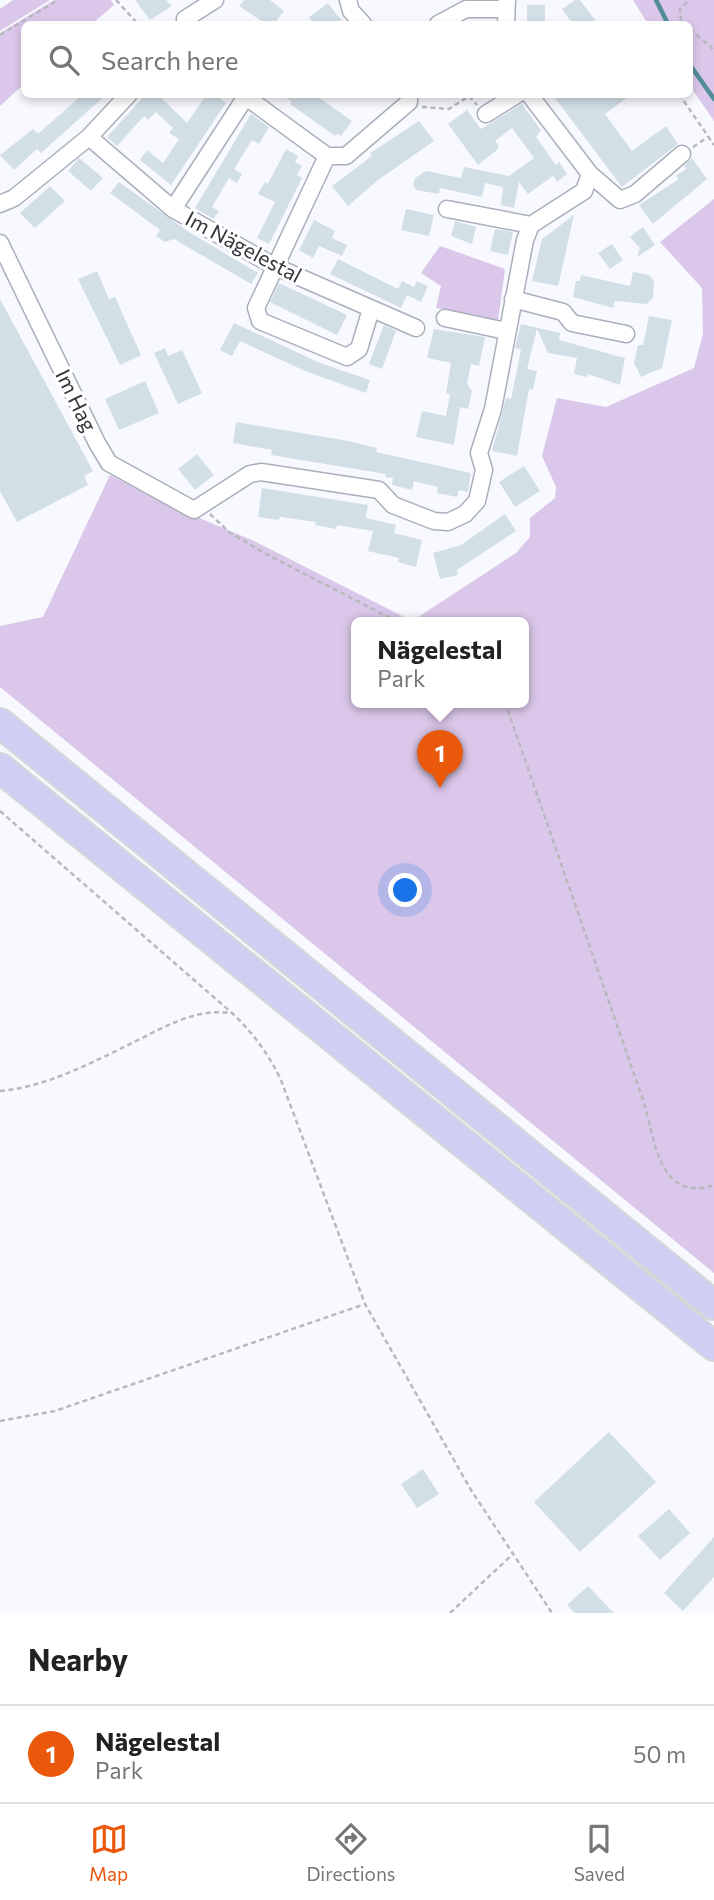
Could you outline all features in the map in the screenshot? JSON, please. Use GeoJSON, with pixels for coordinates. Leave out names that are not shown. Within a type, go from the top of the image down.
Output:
{"type":"FeatureCollection","features":[{"type":"Feature","properties":{"kind":"highway"},"geometry":{"type":"LineString","coordinates":[[0,723],[714,1305]]}},
{"type":"Feature","properties":{"kind":"highway"},"geometry":{"type":"LineString","coordinates":[[0,768],[714,1346]]}},
{"type":"Feature","properties":{"kind":"street"},"geometry":{"type":"LineString","coordinates":[[184,21],[215,0]]}},
{"type":"Feature","properties":{"kind":"street"},"geometry":{"type":"LineString","coordinates":[[348,0],[351,11],[360,21]]}},
{"type":"Feature","properties":{"kind":"street"},"geometry":{"type":"LineString","coordinates":[[444,21],[466,9],[506,11]]}},
{"type":"Feature","properties":{"kind":"street"},"geometry":{"type":"LineString","coordinates":[[0,204],[14,198],[89,137],[125,98]]}},
{"type":"Feature","properties":{"kind":"street"},"geometry":{"type":"LineString","coordinates":[[173,209],[243,98]]}},
{"type":"Feature","properties":{"kind":"street"},"geometry":{"type":"LineString","coordinates":[[247,98],[327,156],[346,156],[409,98]]}},
{"type":"Feature","properties":{"kind":"street"},"geometry":{"type":"LineString","coordinates":[[486,114],[512,98]]}},
{"type":"Feature","properties":{"kind":"street"},"geometry":{"type":"LineString","coordinates":[[532,98],[590,174],[620,200],[635,194],[682,155]]}},
{"type":"Feature","properties":{"kind":"street","name":"Im Nägelestal"},"geometry":{"type":"LineString","coordinates":[[89,137],[173,209],[274,265],[416,328]]}},
{"type":"Feature","properties":{"kind":"street"},"geometry":{"type":"LineString","coordinates":[[327,156],[256,308],[260,321],[346,357],[359,349],[371,309]]}},
{"type":"Feature","properties":{"kind":"street"},"geometry":{"type":"LineString","coordinates":[[200,505],[221,495],[250,474],[261,472],[379,490],[393,505],[420,516],[448,522],[457,519],[477,501],[484,470],[479,453],[494,410],[506,331],[525,240],[531,225],[584,191],[590,174]]}},
{"type":"Feature","properties":{"kind":"street"},"geometry":{"type":"LineString","coordinates":[[447,209],[531,225]]}},
{"type":"Feature","properties":{"kind":"street","name":"Im Hag"},"geometry":{"type":"LineString","coordinates":[[0,243],[108,463],[194,510],[200,505]]}},
{"type":"Feature","properties":{"kind":"street"},"geometry":{"type":"LineString","coordinates":[[513,299],[563,312],[572,323],[626,334]]}},
{"type":"Feature","properties":{"kind":"street"},"geometry":{"type":"LineString","coordinates":[[445,318],[506,331]]}},
{"type":"Feature","properties":{"kind":"path"},"geometry":{"type":"LineString","coordinates":[[23,21],[58,0]]}},
{"type":"Feature","properties":{"kind":"path"},"geometry":{"type":"LineString","coordinates":[[116,0],[135,21]]}},
{"type":"Feature","properties":{"kind":"path"},"geometry":{"type":"LineString","coordinates":[[682,21],[680,9],[689,0]]}},
{"type":"Feature","properties":{"kind":"path"},"geometry":{"type":"LineString","coordinates":[[0,35],[21,22]]}},
{"type":"Feature","properties":{"kind":"path"},"geometry":{"type":"LineString","coordinates":[[693,32],[714,50]]}},
{"type":"Feature","properties":{"kind":"path"},"geometry":{"type":"LineString","coordinates":[[409,98],[425,109],[449,109],[466,98]]}},
{"type":"Feature","properties":{"kind":"path"},"geometry":{"type":"LineString","coordinates":[[471,98],[486,114]]}},
{"type":"Feature","properties":{"kind":"path"},"geometry":{"type":"LineString","coordinates":[[682,98],[714,145]]}},
{"type":"Feature","properties":{"kind":"path"},"geometry":{"type":"LineString","coordinates":[[200,505],[229,532],[264,553],[388,617]]}},
{"type":"Feature","properties":{"kind":"path"},"geometry":{"type":"LineString","coordinates":[[507,708],[644,1103],[661,1162],[668,1176],[678,1185],[692,1189],[714,1185]]}},
{"type":"Feature","properties":{"kind":"path"},"geometry":{"type":"LineString","coordinates":[[0,811],[253,1034],[281,1080],[365,1304],[471,1490],[514,1553],[542,1602],[552,1613]]}},
{"type":"Feature","properties":{"kind":"path"},"geometry":{"type":"LineString","coordinates":[[0,1091],[37,1083],[86,1065],[200,1013],[232,1013]]}},
{"type":"Feature","properties":{"kind":"path"},"geometry":{"type":"LineString","coordinates":[[0,1421],[55,1411],[365,1304]]}},
{"type":"Feature","properties":{"kind":"path"},"geometry":{"type":"LineString","coordinates":[[450,1613],[514,1553]]}},
{"type":"Feature","properties":{"kind":"shaded area"},"geometry":{"type":"Polygon","coordinates":[[[13,0],[50,0],[0,31],[0,9],[13,0]]]}},
{"type":"Feature","properties":{"kind":"shaded area"},"geometry":{"type":"Polygon","coordinates":[[[54,0],[111,0],[114,5],[95,21],[21,21],[21,87],[0,106],[0,33],[54,0]]]}},
{"type":"Feature","properties":{"kind":"shaded area"},"geometry":{"type":"Polygon","coordinates":[[[633,0],[714,0],[714,121],[693,90],[693,21],[646,21],[633,0]]]}},
{"type":"Feature","properties":{"kind":"shaded area"},"geometry":{"type":"Polygon","coordinates":[[[714,199],[714,1273],[0,687],[0,626],[43,617],[110,475],[166,504],[254,541],[404,617],[351,617],[351,708],[529,708],[529,617],[418,617],[516,553],[530,537],[530,518],[555,498],[556,487],[542,456],[557,398],[606,407],[694,368],[703,334],[702,288],[660,242],[714,199]]]}},
{"type":"Feature","properties":{"kind":"shaded area"},"geometry":{"type":"Polygon","coordinates":[[[440,246],[505,269],[498,320],[436,308],[441,286],[421,273],[440,246]]]}},
{"type":"Feature","properties":{"kind":"building"},"geometry":{"type":"Polygon","coordinates":[[[135,0],[166,0],[172,6],[150,20],[135,0]]]}},
{"type":"Feature","properties":{"kind":"building"},"geometry":{"type":"Polygon","coordinates":[[[244,0],[270,0],[284,11],[276,21],[262,21],[239,6],[244,0]]]}},
{"type":"Feature","properties":{"kind":"building"},"geometry":{"type":"Polygon","coordinates":[[[575,0],[580,0],[596,21],[571,21],[562,9],[575,0]]]}},
{"type":"Feature","properties":{"kind":"building"},"geometry":{"type":"Polygon","coordinates":[[[328,3],[343,21],[312,21],[309,17],[328,3]]]}},
{"type":"Feature","properties":{"kind":"building"},"geometry":{"type":"Polygon","coordinates":[[[527,5],[545,5],[545,21],[527,21],[527,5]]]}},
{"type":"Feature","properties":{"kind":"building"},"geometry":{"type":"Polygon","coordinates":[[[78,98],[103,98],[41,153],[37,149],[14,170],[0,155],[33,129],[38,134],[78,98]]]}},
{"type":"Feature","properties":{"kind":"building"},"geometry":{"type":"Polygon","coordinates":[[[142,98],[161,98],[187,123],[204,98],[219,98],[226,103],[171,185],[140,160],[147,150],[163,163],[179,139],[169,133],[173,128],[156,112],[148,120],[144,116],[117,146],[107,137],[142,98]]]}},
{"type":"Feature","properties":{"kind":"building"},"geometry":{"type":"Polygon","coordinates":[[[287,98],[320,98],[352,121],[341,136],[335,136],[290,104],[292,102],[287,98]]]}},
{"type":"Feature","properties":{"kind":"building"},"geometry":{"type":"Polygon","coordinates":[[[555,98],[627,98],[605,114],[632,151],[666,126],[678,144],[622,187],[555,98]]]}},
{"type":"Feature","properties":{"kind":"building"},"geometry":{"type":"Polygon","coordinates":[[[522,104],[541,130],[536,137],[556,165],[559,162],[567,174],[557,182],[553,176],[528,194],[519,182],[514,208],[501,205],[503,187],[485,183],[482,197],[440,188],[439,194],[416,190],[413,185],[415,178],[426,171],[461,178],[464,167],[509,176],[534,158],[512,128],[495,141],[499,146],[497,150],[478,165],[448,124],[467,110],[481,129],[522,104]]]}},
{"type":"Feature","properties":{"kind":"building"},"geometry":{"type":"Polygon","coordinates":[[[251,114],[269,127],[259,144],[252,140],[234,169],[242,174],[237,183],[229,178],[212,207],[219,211],[213,219],[195,208],[251,114]]]}},
{"type":"Feature","properties":{"kind":"building"},"geometry":{"type":"Polygon","coordinates":[[[419,121],[434,141],[378,180],[348,206],[332,186],[372,156],[370,153],[419,121]]]}},
{"type":"Feature","properties":{"kind":"building"},"geometry":{"type":"Polygon","coordinates":[[[286,149],[298,156],[295,162],[302,166],[297,175],[302,178],[269,244],[257,238],[275,202],[258,194],[265,182],[268,184],[286,149]]]}},
{"type":"Feature","properties":{"kind":"building"},"geometry":{"type":"Polygon","coordinates":[[[79,158],[103,178],[91,191],[68,171],[79,158]]]}},
{"type":"Feature","properties":{"kind":"building"},"geometry":{"type":"Polygon","coordinates":[[[692,158],[707,179],[653,224],[639,205],[679,179],[676,176],[686,169],[684,166],[692,158]]]}},
{"type":"Feature","properties":{"kind":"building"},"geometry":{"type":"Polygon","coordinates":[[[119,182],[189,232],[258,273],[251,284],[174,239],[165,242],[156,236],[160,230],[110,193],[119,182]]]}},
{"type":"Feature","properties":{"kind":"building"},"geometry":{"type":"Polygon","coordinates":[[[50,186],[65,201],[35,228],[20,213],[50,186]]]}},
{"type":"Feature","properties":{"kind":"building"},"geometry":{"type":"Polygon","coordinates":[[[406,209],[434,215],[429,236],[401,230],[406,209]]]}},
{"type":"Feature","properties":{"kind":"building"},"geometry":{"type":"Polygon","coordinates":[[[574,215],[558,286],[532,281],[542,239],[574,215]]]}},
{"type":"Feature","properties":{"kind":"building"},"geometry":{"type":"Polygon","coordinates":[[[314,220],[335,231],[332,238],[347,245],[342,256],[319,246],[313,258],[299,250],[314,220]]]}},
{"type":"Feature","properties":{"kind":"building"},"geometry":{"type":"Polygon","coordinates":[[[455,221],[476,227],[472,244],[451,236],[455,221]]]}},
{"type":"Feature","properties":{"kind":"building"},"geometry":{"type":"Polygon","coordinates":[[[643,227],[655,245],[637,257],[640,248],[630,237],[643,227]]]}},
{"type":"Feature","properties":{"kind":"building"},"geometry":{"type":"Polygon","coordinates":[[[495,229],[513,232],[508,255],[490,251],[495,229]]]}},
{"type":"Feature","properties":{"kind":"building"},"geometry":{"type":"Polygon","coordinates":[[[612,244],[623,260],[610,269],[598,253],[612,244]]]}},
{"type":"Feature","properties":{"kind":"building"},"geometry":{"type":"Polygon","coordinates":[[[338,259],[398,289],[402,281],[414,287],[417,281],[428,286],[421,302],[407,295],[401,308],[330,274],[338,259]]]}},
{"type":"Feature","properties":{"kind":"building"},"geometry":{"type":"Polygon","coordinates":[[[97,271],[109,299],[115,297],[141,355],[120,365],[78,279],[97,271]]]}},
{"type":"Feature","properties":{"kind":"building"},"geometry":{"type":"Polygon","coordinates":[[[633,272],[649,275],[654,281],[653,298],[647,304],[615,301],[613,308],[573,297],[576,281],[580,281],[581,275],[630,286],[633,272]]]}},
{"type":"Feature","properties":{"kind":"building"},"geometry":{"type":"Polygon","coordinates":[[[279,283],[347,315],[337,335],[270,302],[279,283]]]}},
{"type":"Feature","properties":{"kind":"building"},"geometry":{"type":"Polygon","coordinates":[[[0,299],[93,471],[84,476],[88,485],[17,522],[0,491],[0,299]]]}},
{"type":"Feature","properties":{"kind":"building"},"geometry":{"type":"Polygon","coordinates":[[[649,316],[672,320],[662,368],[641,377],[634,363],[638,345],[643,345],[649,316]]]}},
{"type":"Feature","properties":{"kind":"building"},"geometry":{"type":"Polygon","coordinates":[[[234,323],[320,363],[370,380],[366,393],[305,371],[240,341],[232,356],[220,350],[234,323]]]}},
{"type":"Feature","properties":{"kind":"building"},"geometry":{"type":"Polygon","coordinates":[[[521,324],[560,333],[559,340],[625,358],[620,385],[588,374],[587,377],[574,374],[577,358],[548,353],[537,329],[527,369],[537,371],[533,390],[529,389],[517,456],[492,451],[506,398],[511,399],[521,350],[515,348],[521,324]]]}},
{"type":"Feature","properties":{"kind":"building"},"geometry":{"type":"Polygon","coordinates":[[[384,325],[396,331],[382,369],[369,364],[384,325]]]}},
{"type":"Feature","properties":{"kind":"building"},"geometry":{"type":"Polygon","coordinates":[[[434,329],[485,337],[479,366],[471,364],[467,384],[472,391],[468,409],[460,407],[454,445],[416,437],[422,411],[446,416],[450,394],[446,393],[451,363],[427,358],[434,329]]]}},
{"type":"Feature","properties":{"kind":"building"},"geometry":{"type":"Polygon","coordinates":[[[165,348],[168,356],[182,350],[202,393],[178,404],[154,353],[165,348]]]}},
{"type":"Feature","properties":{"kind":"building"},"geometry":{"type":"Polygon","coordinates":[[[145,381],[159,413],[119,430],[105,399],[145,381]]]}},
{"type":"Feature","properties":{"kind":"building"},"geometry":{"type":"Polygon","coordinates":[[[236,422],[348,441],[377,448],[376,452],[471,473],[468,492],[459,490],[457,497],[437,493],[438,487],[414,481],[412,490],[392,485],[393,478],[385,477],[386,474],[271,455],[272,450],[233,443],[236,422]]]}},
{"type":"Feature","properties":{"kind":"building"},"geometry":{"type":"Polygon","coordinates":[[[197,454],[214,475],[195,490],[178,469],[197,454]]]}},
{"type":"Feature","properties":{"kind":"building"},"geometry":{"type":"Polygon","coordinates":[[[524,466],[540,491],[515,507],[499,482],[524,466]]]}},
{"type":"Feature","properties":{"kind":"building"},"geometry":{"type":"Polygon","coordinates":[[[262,488],[368,505],[366,518],[396,525],[394,533],[422,540],[416,567],[398,562],[399,558],[368,551],[373,531],[337,525],[336,529],[315,525],[316,522],[280,517],[279,520],[258,517],[262,488]]]}},
{"type":"Feature","properties":{"kind":"building"},"geometry":{"type":"Polygon","coordinates":[[[505,514],[516,531],[457,570],[458,575],[440,579],[433,553],[461,545],[505,514]]]}},
{"type":"Feature","properties":{"kind":"building"},"geometry":{"type":"Polygon","coordinates":[[[609,1432],[656,1482],[580,1552],[534,1502],[609,1432]]]}},
{"type":"Feature","properties":{"kind":"building"},"geometry":{"type":"Polygon","coordinates":[[[423,1469],[439,1494],[417,1508],[401,1484],[423,1469]]]}},
{"type":"Feature","properties":{"kind":"building"},"geometry":{"type":"Polygon","coordinates":[[[669,1509],[690,1533],[660,1560],[638,1536],[669,1509]]]}},
{"type":"Feature","properties":{"kind":"building"},"geometry":{"type":"Polygon","coordinates":[[[714,1537],[714,1577],[683,1611],[664,1593],[714,1537]]]}},
{"type":"Feature","properties":{"kind":"building"},"geometry":{"type":"Polygon","coordinates":[[[588,1586],[614,1613],[575,1613],[567,1605],[588,1586]]]}},
{"type":"Feature","properties":{"kind":"waterway"},"geometry":{"type":"LineString","coordinates":[[656,0],[666,21]]}},
{"type":"Feature","properties":{"kind":"waterway"},"geometry":{"type":"LineString","coordinates":[[693,69],[714,99]]}},
{"type":"Feature","properties":{"kind":"place","name":"Nägelestal"},"geometry":{"type":"Point","coordinates":[440,788]}}]}
